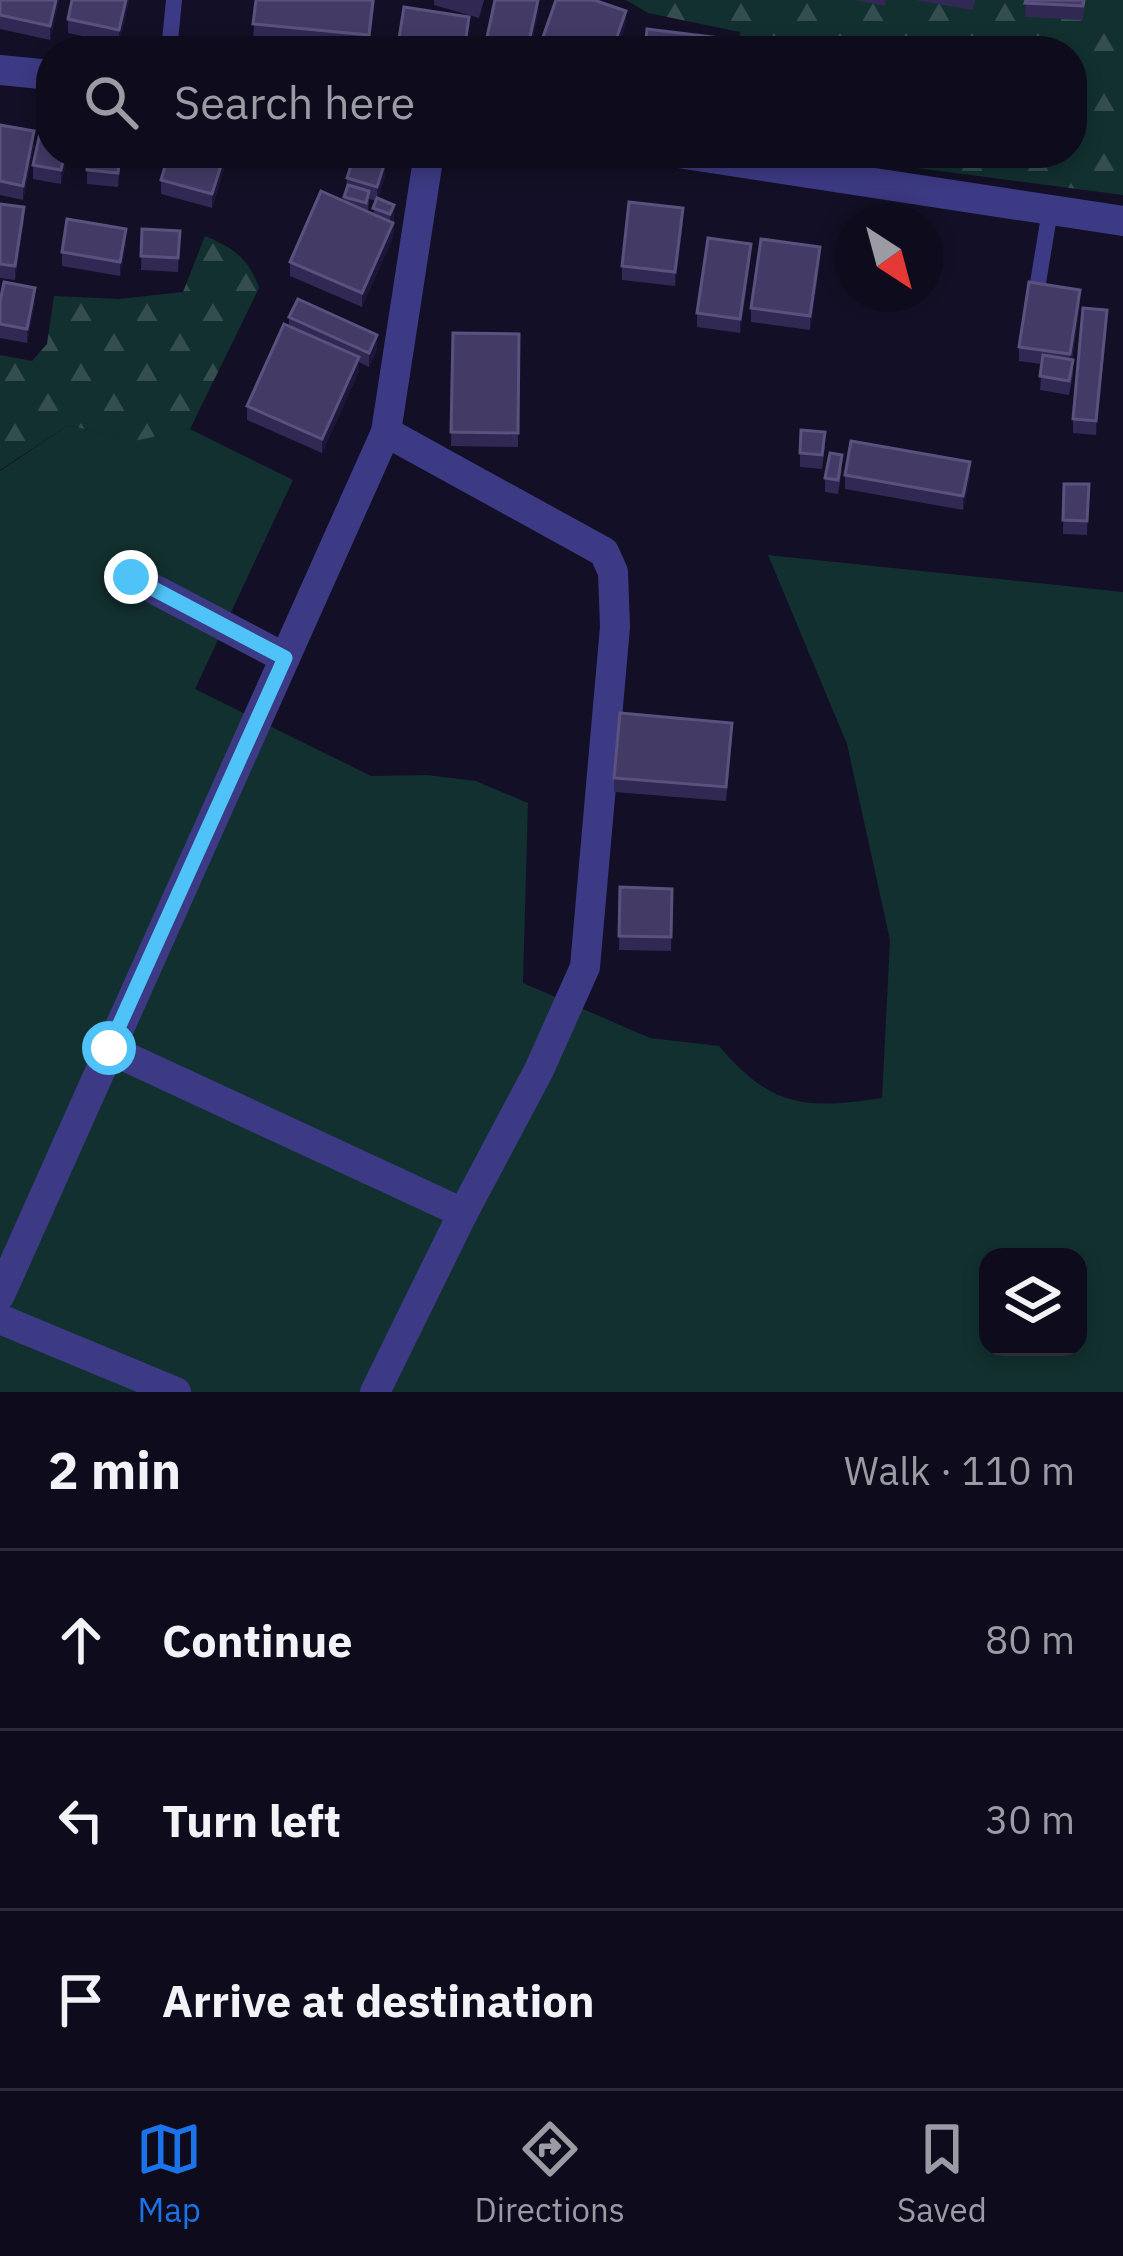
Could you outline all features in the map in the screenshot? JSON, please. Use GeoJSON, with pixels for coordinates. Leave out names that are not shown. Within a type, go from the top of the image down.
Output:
{"type":"FeatureCollection","features":[{"type":"Feature","properties":{"kind":"street"},"geometry":{"type":"LineString","coordinates":[[0,70],[36,74]]}},
{"type":"Feature","properties":{"kind":"street"},"geometry":{"type":"LineString","coordinates":[[0,1295],[386,433],[427,168]]}},
{"type":"Feature","properties":{"kind":"street"},"geometry":{"type":"LineString","coordinates":[[776,168],[1123,221]]}},
{"type":"Feature","properties":{"kind":"street"},"geometry":{"type":"LineString","coordinates":[[375,1392],[539,1070],[585,967],[615,627],[613,572],[604,552],[386,433]]}},
{"type":"Feature","properties":{"kind":"street"},"geometry":{"type":"LineString","coordinates":[[131,577],[285,658]]}},
{"type":"Feature","properties":{"kind":"street"},"geometry":{"type":"LineString","coordinates":[[109,1048],[463,1213]]}},
{"type":"Feature","properties":{"kind":"street"},"geometry":{"type":"LineString","coordinates":[[0,1318],[176,1392]]}},
{"type":"Feature","properties":{"kind":"lane"},"geometry":{"type":"LineString","coordinates":[[170,36],[174,0]]}},
{"type":"Feature","properties":{"kind":"lane"},"geometry":{"type":"LineString","coordinates":[[1038,283],[1050,210]]}},
{"type":"Feature","properties":{"kind":"green space"},"geometry":{"type":"Polygon","coordinates":[[[626,0],[1123,0],[1123,195],[917,168],[1087,168],[1087,36],[740,36],[740,32],[648,13],[626,0]]]}},
{"type":"Feature","properties":{"kind":"green space"},"geometry":{"type":"Polygon","coordinates":[[[205,236],[239,256],[259,288],[190,429],[134,441],[68,425],[0,470],[0,355],[32,361],[47,344],[54,296],[119,299],[183,292],[205,236]]]}},
{"type":"Feature","properties":{"kind":"green space"},"geometry":{"type":"Polygon","coordinates":[[[68,425],[131,440],[190,429],[293,480],[195,689],[371,776],[427,775],[476,781],[528,803],[523,983],[650,1038],[719,1046],[756,1082],[810,1103],[882,1098],[890,940],[847,744],[768,555],[1123,592],[1123,1392],[0,1392],[0,471],[68,425]]]}},
{"type":"Feature","properties":{"kind":"building"},"geometry":{"type":"Polygon","coordinates":[[[0,0],[56,0],[50,26],[0,15],[0,0]]]}},
{"type":"Feature","properties":{"kind":"building"},"geometry":{"type":"Polygon","coordinates":[[[72,0],[126,0],[119,30],[68,19],[72,0]]]}},
{"type":"Feature","properties":{"kind":"building"},"geometry":{"type":"Polygon","coordinates":[[[256,0],[373,0],[369,35],[253,24],[256,0]]]}},
{"type":"Feature","properties":{"kind":"building"},"geometry":{"type":"Polygon","coordinates":[[[495,0],[538,0],[530,36],[487,36],[495,0]]]}},
{"type":"Feature","properties":{"kind":"building"},"geometry":{"type":"Polygon","coordinates":[[[556,0],[594,0],[626,11],[617,36],[543,36],[556,0]]]}},
{"type":"Feature","properties":{"kind":"building"},"geometry":{"type":"Polygon","coordinates":[[[1026,0],[1084,0],[1083,6],[1026,0]]]}},
{"type":"Feature","properties":{"kind":"building"},"geometry":{"type":"Polygon","coordinates":[[[404,7],[469,17],[466,36],[399,36],[404,7]]]}},
{"type":"Feature","properties":{"kind":"building"},"geometry":{"type":"Polygon","coordinates":[[[647,29],[704,36],[646,36],[647,29]]]}},
{"type":"Feature","properties":{"kind":"building"},"geometry":{"type":"Polygon","coordinates":[[[0,125],[34,131],[23,186],[0,181],[0,125]]]}},
{"type":"Feature","properties":{"kind":"building"},"geometry":{"type":"Polygon","coordinates":[[[87,168],[118,168],[118,173],[87,168]]]}},
{"type":"Feature","properties":{"kind":"building"},"geometry":{"type":"Polygon","coordinates":[[[165,168],[220,168],[212,194],[161,180],[165,168]]]}},
{"type":"Feature","properties":{"kind":"building"},"geometry":{"type":"Polygon","coordinates":[[[350,168],[383,168],[377,187],[347,178],[350,168]]]}},
{"type":"Feature","properties":{"kind":"building"},"geometry":{"type":"Polygon","coordinates":[[[348,185],[369,191],[366,203],[344,197],[348,185]]]}},
{"type":"Feature","properties":{"kind":"building"},"geometry":{"type":"Polygon","coordinates":[[[321,191],[393,223],[362,293],[290,262],[321,191]]]}},
{"type":"Feature","properties":{"kind":"building"},"geometry":{"type":"Polygon","coordinates":[[[377,198],[394,205],[390,214],[373,208],[377,198]]]}},
{"type":"Feature","properties":{"kind":"building"},"geometry":{"type":"Polygon","coordinates":[[[629,202],[683,208],[675,272],[622,266],[629,202]]]}},
{"type":"Feature","properties":{"kind":"building"},"geometry":{"type":"Polygon","coordinates":[[[0,204],[24,207],[15,266],[0,264],[0,204]]]}},
{"type":"Feature","properties":{"kind":"building"},"geometry":{"type":"Polygon","coordinates":[[[67,219],[126,229],[120,262],[62,252],[67,219]]]}},
{"type":"Feature","properties":{"kind":"building"},"geometry":{"type":"Polygon","coordinates":[[[142,229],[180,231],[178,258],[141,256],[142,229]]]}},
{"type":"Feature","properties":{"kind":"building"},"geometry":{"type":"Polygon","coordinates":[[[708,238],[751,244],[740,319],[697,313],[708,238]]]}},
{"type":"Feature","properties":{"kind":"building"},"geometry":{"type":"Polygon","coordinates":[[[761,239],[820,247],[810,316],[751,308],[761,239]]]}},
{"type":"Feature","properties":{"kind":"building"},"geometry":{"type":"Polygon","coordinates":[[[4,282],[35,288],[27,329],[0,324],[4,282]]]}},
{"type":"Feature","properties":{"kind":"building"},"geometry":{"type":"Polygon","coordinates":[[[1029,282],[1080,290],[1070,354],[1019,347],[1029,282]]]}},
{"type":"Feature","properties":{"kind":"building"},"geometry":{"type":"Polygon","coordinates":[[[298,299],[377,335],[369,353],[289,317],[298,299]]]}},
{"type":"Feature","properties":{"kind":"building"},"geometry":{"type":"Polygon","coordinates":[[[1083,308],[1107,310],[1096,421],[1073,419],[1083,308]]]}},
{"type":"Feature","properties":{"kind":"building"},"geometry":{"type":"Polygon","coordinates":[[[284,324],[359,357],[322,439],[247,406],[284,324]]]}},
{"type":"Feature","properties":{"kind":"building"},"geometry":{"type":"Polygon","coordinates":[[[453,333],[519,334],[518,433],[451,432],[453,333]]]}},
{"type":"Feature","properties":{"kind":"building"},"geometry":{"type":"Polygon","coordinates":[[[1043,355],[1073,360],[1069,381],[1040,376],[1043,355]]]}},
{"type":"Feature","properties":{"kind":"building"},"geometry":{"type":"Polygon","coordinates":[[[801,430],[825,432],[822,455],[800,453],[801,430]]]}},
{"type":"Feature","properties":{"kind":"building"},"geometry":{"type":"Polygon","coordinates":[[[851,441],[970,462],[963,496],[845,475],[851,441]]]}},
{"type":"Feature","properties":{"kind":"building"},"geometry":{"type":"Polygon","coordinates":[[[830,453],[842,455],[838,480],[825,478],[830,453]]]}},
{"type":"Feature","properties":{"kind":"building"},"geometry":{"type":"Polygon","coordinates":[[[1064,484],[1089,484],[1087,521],[1063,520],[1064,484]]]}},
{"type":"Feature","properties":{"kind":"building"},"geometry":{"type":"Polygon","coordinates":[[[620,713],[732,723],[726,787],[614,778],[620,713]]]}},
{"type":"Feature","properties":{"kind":"building"},"geometry":{"type":"Polygon","coordinates":[[[620,887],[672,889],[671,937],[619,936],[620,887]]]}},
{"type":"Feature","properties":{"kind":"route"},"geometry":{"type":"LineString","coordinates":[[109,1048],[285,658],[131,577]]}}]}
